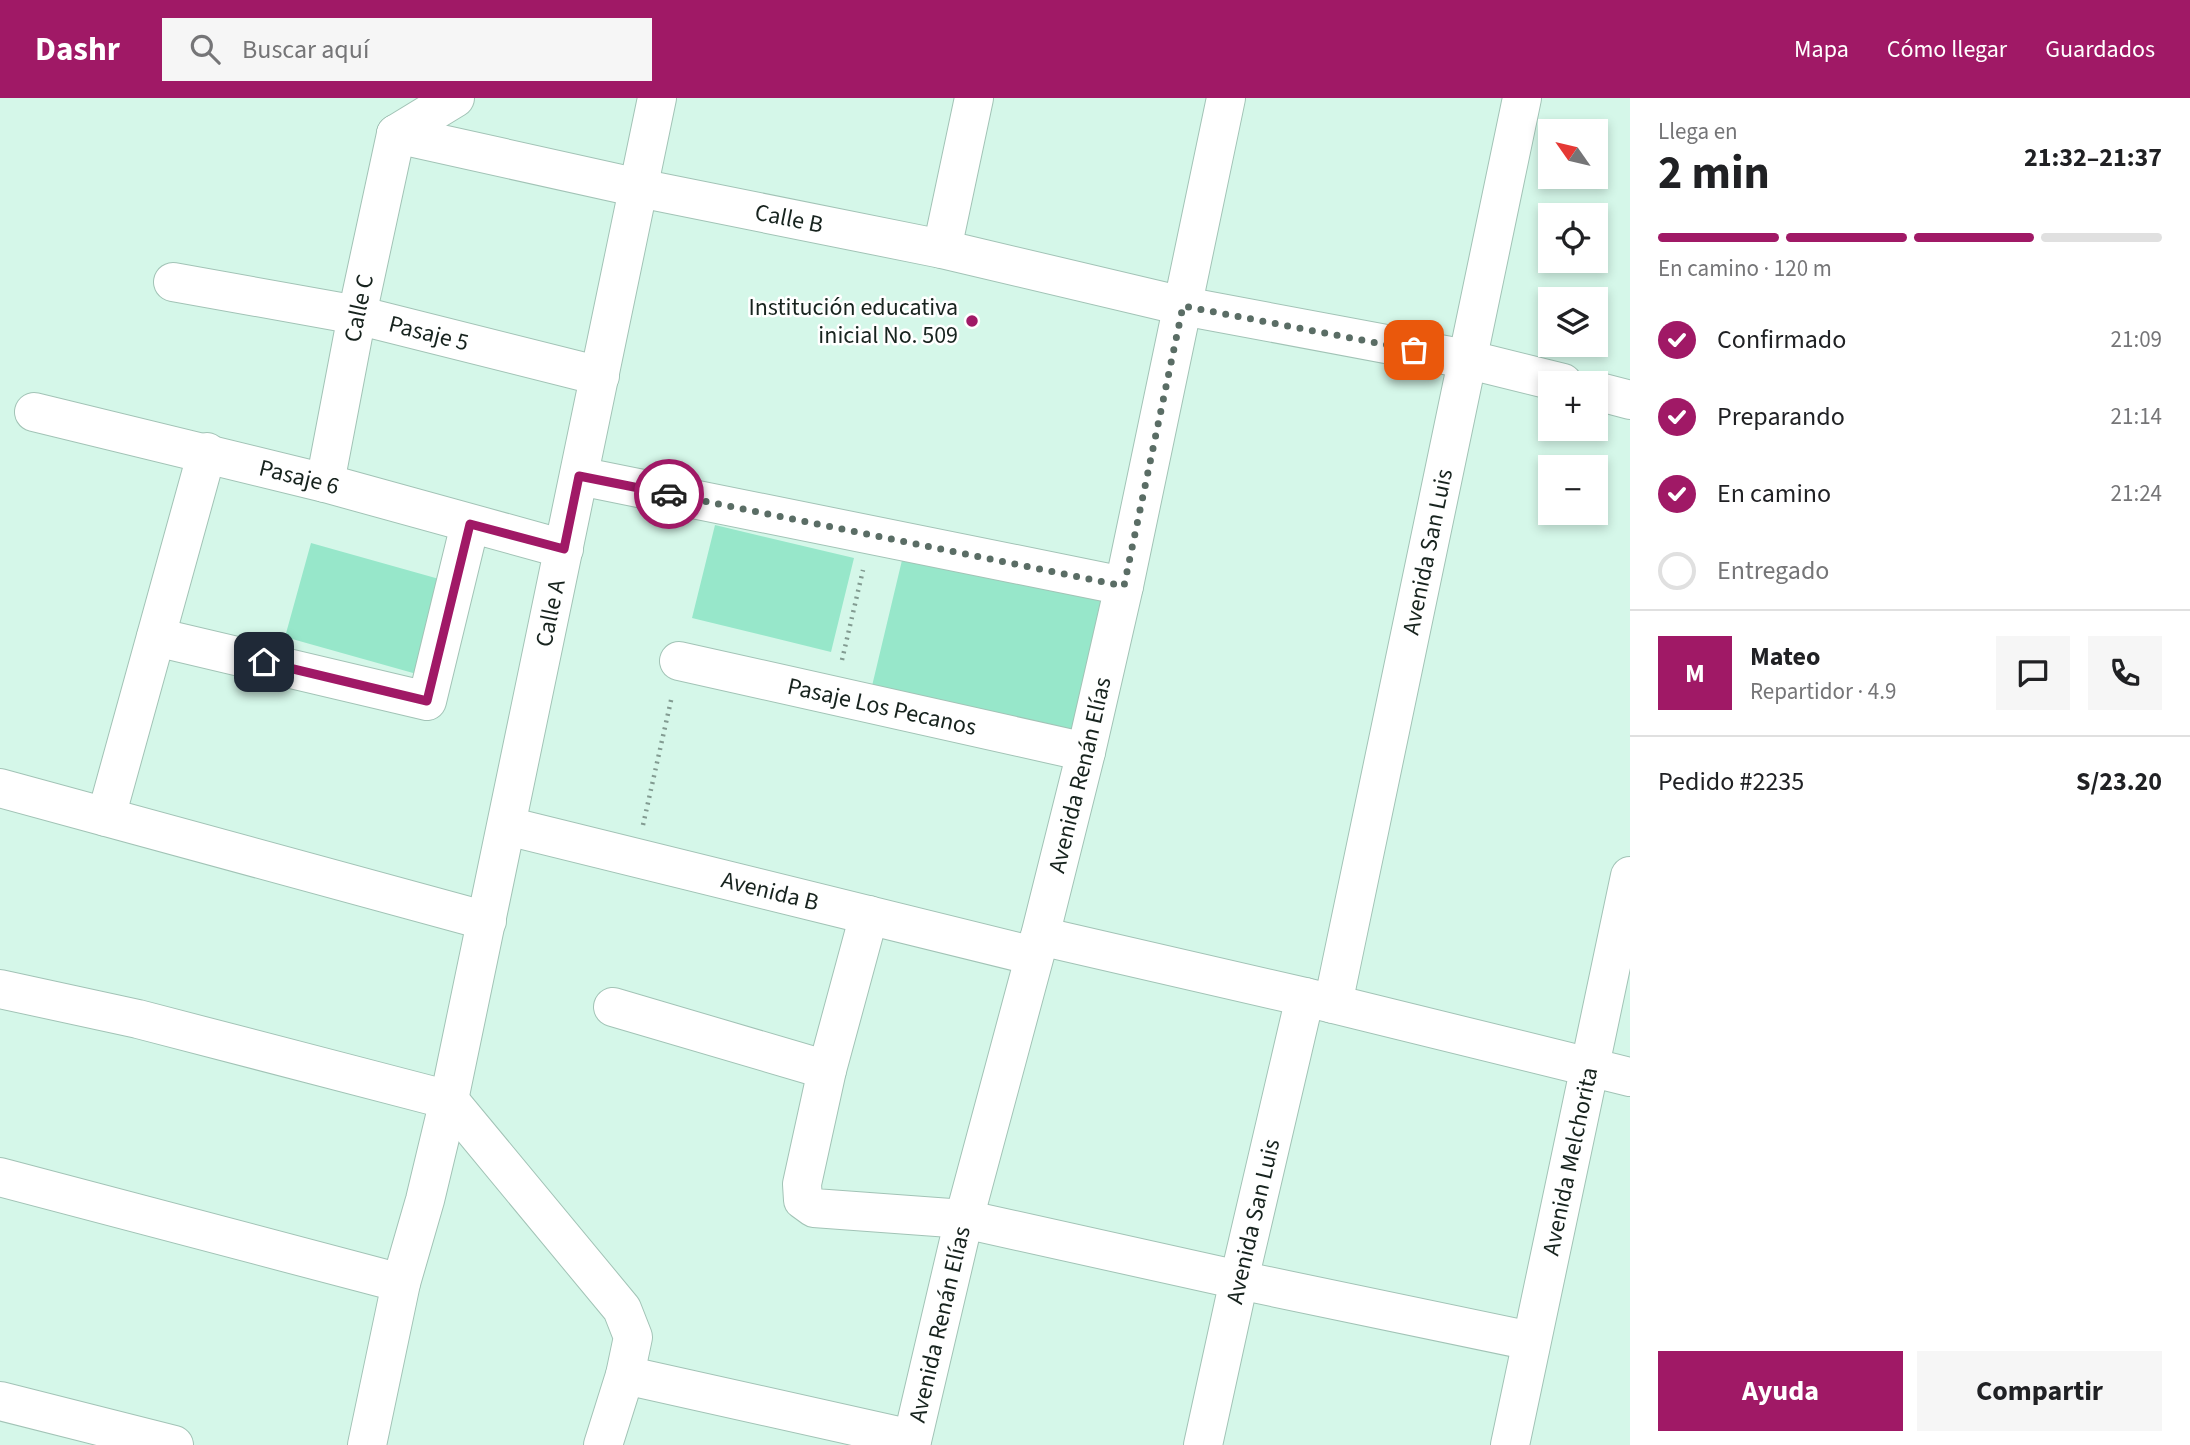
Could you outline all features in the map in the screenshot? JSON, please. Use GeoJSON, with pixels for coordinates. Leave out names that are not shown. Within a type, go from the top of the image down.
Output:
{"type":"FeatureCollection","features":[{"type":"Feature","properties":{"kind":"street"},"geometry":{"type":"LineString","coordinates":[[396,134],[455,98]]}},
{"type":"Feature","properties":{"kind":"street","name":"Calle A"},"geometry":{"type":"LineString","coordinates":[[367,1445],[401,1283],[425,1200],[449,1100],[657,98]]}},
{"type":"Feature","properties":{"kind":"street"},"geometry":{"type":"LineString","coordinates":[[942,249],[974,98]]}},
{"type":"Feature","properties":{"kind":"street","name":"Avenida Renán Elías"},"geometry":{"type":"LineString","coordinates":[[911,1442],[964,1219],[1086,752],[1124,586],[1226,98]]}},
{"type":"Feature","properties":{"kind":"street","name":"Avenida San Luis"},"geometry":{"type":"LineString","coordinates":[[1203,1445],[1238,1280],[1319,1000],[1466,359],[1521,98]]}},
{"type":"Feature","properties":{"kind":"street","name":"Calle B"},"geometry":{"type":"LineString","coordinates":[[396,134],[639,188],[942,249],[1183,306],[1466,359],[1538,377]]}},
{"type":"Feature","properties":{"kind":"street","name":"Calle C"},"geometry":{"type":"LineString","coordinates":[[325,482],[396,134]]}},
{"type":"Feature","properties":{"kind":"street","name":"Pasaje 5"},"geometry":{"type":"LineString","coordinates":[[173,282],[357,315],[600,376]]}},
{"type":"Feature","properties":{"kind":"street"},"geometry":{"type":"LineString","coordinates":[[1608,394],[1630,400]]}},
{"type":"Feature","properties":{"kind":"street","name":"Pasaje 6"},"geometry":{"type":"LineString","coordinates":[[34,412],[325,482],[564,549]]}},
{"type":"Feature","properties":{"kind":"street"},"geometry":{"type":"LineString","coordinates":[[106,817],[207,453]]}},
{"type":"Feature","properties":{"kind":"street"},"geometry":{"type":"LineString","coordinates":[[579,476],[1124,586]]}},
{"type":"Feature","properties":{"kind":"street"},"geometry":{"type":"LineString","coordinates":[[156,636],[427,701],[470,524]]}},
{"type":"Feature","properties":{"kind":"street","name":"Pasaje Los Pecanos"},"geometry":{"type":"LineString","coordinates":[[679,661],[1086,752]]}},
{"type":"Feature","properties":{"kind":"street"},"geometry":{"type":"LineString","coordinates":[[0,788],[487,921]]}},
{"type":"Feature","properties":{"kind":"street","name":"Avenida B"},"geometry":{"type":"LineString","coordinates":[[507,826],[869,915],[1319,1000],[1630,1076]]}},
{"type":"Feature","properties":{"kind":"street","name":"Avenida Melchorita"},"geometry":{"type":"LineString","coordinates":[[1510,1445],[1630,876]]}},
{"type":"Feature","properties":{"kind":"street"},"geometry":{"type":"LineString","coordinates":[[869,915],[827,1070],[802,1184],[803,1200],[814,1208],[964,1219],[1531,1341]]}},
{"type":"Feature","properties":{"kind":"street"},"geometry":{"type":"LineString","coordinates":[[0,989],[138,1019],[449,1100],[622,1309],[633,1337],[625,1375],[603,1445]]}},
{"type":"Feature","properties":{"kind":"street"},"geometry":{"type":"LineString","coordinates":[[613,1007],[827,1070]]}},
{"type":"Feature","properties":{"kind":"street"},"geometry":{"type":"LineString","coordinates":[[0,1177],[401,1283]]}},
{"type":"Feature","properties":{"kind":"street"},"geometry":{"type":"LineString","coordinates":[[625,1375],[911,1442]]}},
{"type":"Feature","properties":{"kind":"street"},"geometry":{"type":"LineString","coordinates":[[0,1401],[86,1434],[174,1445]]}},
{"type":"Feature","properties":{"kind":"path"},"geometry":{"type":"LineString","coordinates":[[833,697],[871,535]]}},
{"type":"Feature","properties":{"kind":"path"},"geometry":{"type":"LineString","coordinates":[[636,858],[679,661]]}},
{"type":"Feature","properties":{"kind":"green space"},"geometry":{"type":"Polygon","coordinates":[[[715,525],[854,558],[831,652],[692,618],[715,525]]]}},
{"type":"Feature","properties":{"kind":"green space"},"geometry":{"type":"Polygon","coordinates":[[[311,543],[464,586],[438,680],[285,637],[311,543]]]}},
{"type":"Feature","properties":{"kind":"green space"},"geometry":{"type":"Polygon","coordinates":[[[903,556],[1111,602],[1079,735],[872,686],[903,556]]]}},
{"type":"Feature","properties":{"kind":"way so far"},"geometry":{"type":"LineString","coordinates":[[669,494],[1124,586],[1183,306],[1414,350]]}},
{"type":"Feature","properties":{"kind":"place","name":"Institución educativa inicial No. 509"},"geometry":{"type":"Point","coordinates":[972,321]}},
{"type":"Feature","properties":{"kind":"route"},"geometry":{"type":"LineString","coordinates":[[264,662],[427,701],[470,524],[564,549],[579,476],[669,494]]}}]}
